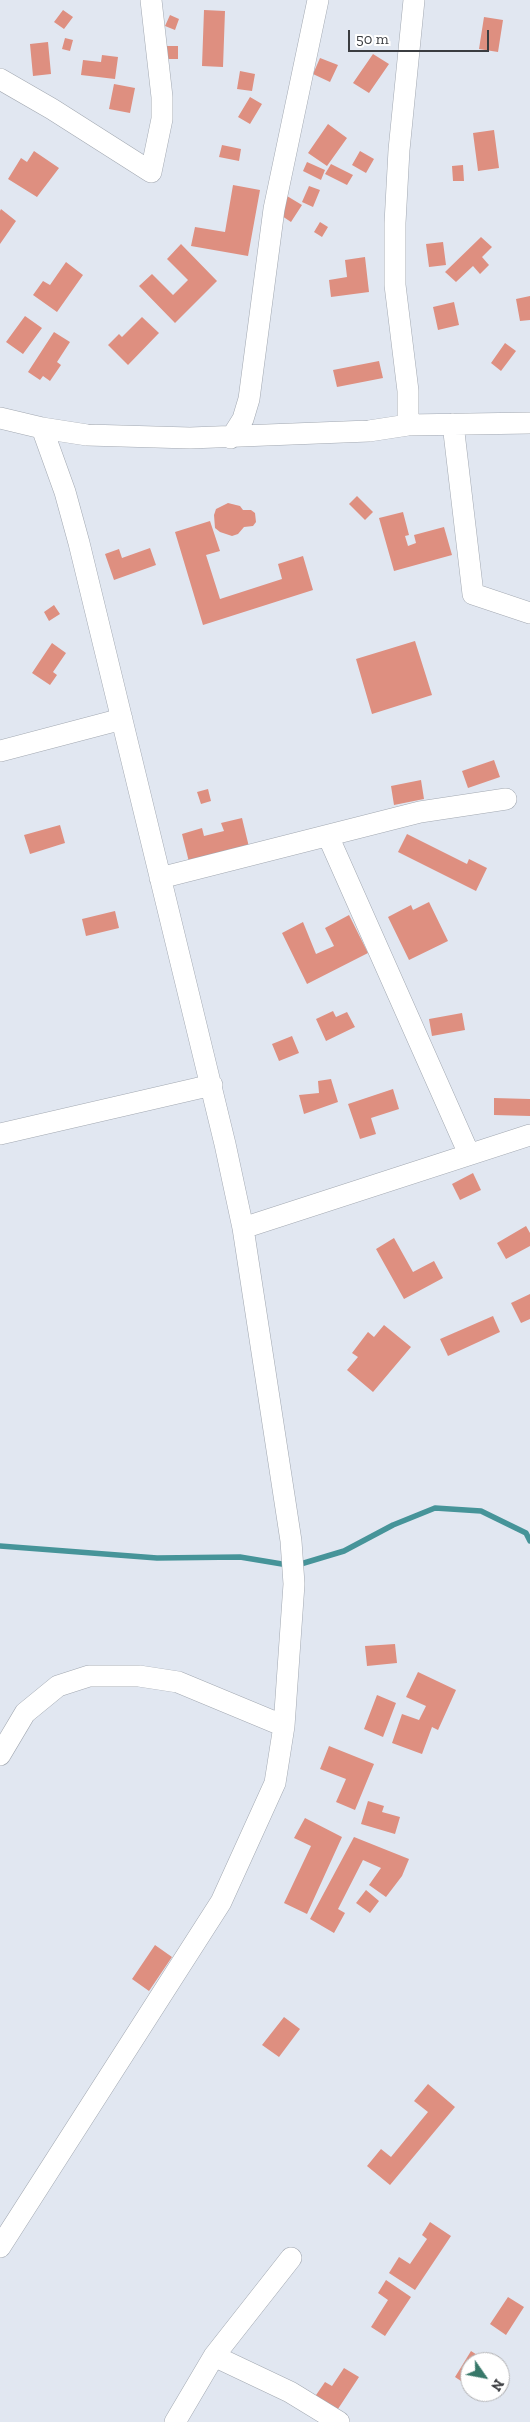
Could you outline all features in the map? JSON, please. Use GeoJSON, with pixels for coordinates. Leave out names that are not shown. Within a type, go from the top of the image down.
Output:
{"type":"FeatureCollection","features":[{"type":"Feature","properties":{"kind":"street"},"geometry":{"type":"LineString","coordinates":[[0,79],[52,109],[151,172],[162,118],[162,97],[151,0]]}},
{"type":"Feature","properties":{"kind":"street"},"geometry":{"type":"LineString","coordinates":[[231,438],[243,419],[249,399],[274,210],[318,0]]}},
{"type":"Feature","properties":{"kind":"street"},"geometry":{"type":"LineString","coordinates":[[408,426],[408,391],[395,285],[395,223],[399,150],[414,0]]}},
{"type":"Feature","properties":{"kind":"street"},"geometry":{"type":"LineString","coordinates":[[0,418],[42,428],[87,435],[231,438],[369,431],[408,426],[530,423]]}},
{"type":"Feature","properties":{"kind":"street"},"geometry":{"type":"LineString","coordinates":[[453,424],[473,594],[530,613]]}},
{"type":"Feature","properties":{"kind":"street"},"geometry":{"type":"LineString","coordinates":[[0,2247],[221,1902],[275,1783],[284,1726],[294,1584],[291,1541],[243,1228],[212,1086],[79,542],[42,428]]}},
{"type":"Feature","properties":{"kind":"street"},"geometry":{"type":"LineString","coordinates":[[0,751],[122,719]]}},
{"type":"Feature","properties":{"kind":"street"},"geometry":{"type":"LineString","coordinates":[[160,878],[420,812],[506,799]]}},
{"type":"Feature","properties":{"kind":"street"},"geometry":{"type":"LineString","coordinates":[[328,836],[469,1154]]}},
{"type":"Feature","properties":{"kind":"street"},"geometry":{"type":"LineString","coordinates":[[0,1134],[212,1086]]}},
{"type":"Feature","properties":{"kind":"street"},"geometry":{"type":"LineString","coordinates":[[243,1228],[530,1135]]}},
{"type":"Feature","properties":{"kind":"street"},"geometry":{"type":"LineString","coordinates":[[0,1754],[25,1713],[58,1686],[89,1676],[139,1676],[178,1682],[284,1726]]}},
{"type":"Feature","properties":{"kind":"street"},"geometry":{"type":"LineString","coordinates":[[175,2422],[214,2356],[292,2258]]}},
{"type":"Feature","properties":{"kind":"street"},"geometry":{"type":"LineString","coordinates":[[214,2356],[290,2392],[339,2422]]}},
{"type":"Feature","properties":{"kind":"building"},"geometry":{"type":"Polygon","coordinates":[[[63,10],[73,17],[64,29],[54,22],[63,10]]]}},
{"type":"Feature","properties":{"kind":"building"},"geometry":{"type":"Polygon","coordinates":[[[204,10],[225,11],[223,67],[202,66],[204,10]]]}},
{"type":"Feature","properties":{"kind":"building"},"geometry":{"type":"Polygon","coordinates":[[[170,15],[179,19],[175,30],[165,26],[170,15]]]}},
{"type":"Feature","properties":{"kind":"building"},"geometry":{"type":"Polygon","coordinates":[[[484,17],[503,20],[498,52],[479,49],[484,17]]]}},
{"type":"Feature","properties":{"kind":"building"},"geometry":{"type":"Polygon","coordinates":[[[65,38],[73,40],[70,51],[62,49],[65,38]]]}},
{"type":"Feature","properties":{"kind":"building"},"geometry":{"type":"Polygon","coordinates":[[[48,42],[51,74],[33,76],[30,44],[48,42]]]}},
{"type":"Feature","properties":{"kind":"building"},"geometry":{"type":"Polygon","coordinates":[[[167,46],[178,46],[178,59],[167,59],[167,46]]]}},
{"type":"Feature","properties":{"kind":"building"},"geometry":{"type":"Polygon","coordinates":[[[373,54],[389,64],[369,93],[353,83],[373,54]]]}},
{"type":"Feature","properties":{"kind":"building"},"geometry":{"type":"Polygon","coordinates":[[[102,55],[118,57],[115,79],[81,75],[83,60],[101,62],[102,55]]]}},
{"type":"Feature","properties":{"kind":"building"},"geometry":{"type":"Polygon","coordinates":[[[320,58],[338,65],[330,82],[313,74],[320,58]]]}},
{"type":"Feature","properties":{"kind":"building"},"geometry":{"type":"Polygon","coordinates":[[[240,71],[255,74],[252,91],[237,89],[240,71]]]}},
{"type":"Feature","properties":{"kind":"building"},"geometry":{"type":"Polygon","coordinates":[[[114,84],[135,88],[130,113],[109,109],[114,84]]]}},
{"type":"Feature","properties":{"kind":"building"},"geometry":{"type":"Polygon","coordinates":[[[250,97],[262,104],[250,124],[238,117],[250,97]]]}},
{"type":"Feature","properties":{"kind":"building"},"geometry":{"type":"Polygon","coordinates":[[[328,124],[347,138],[327,166],[308,153],[328,124]]]}},
{"type":"Feature","properties":{"kind":"building"},"geometry":{"type":"Polygon","coordinates":[[[494,130],[499,168],[478,171],[473,133],[494,130]]]}},
{"type":"Feature","properties":{"kind":"building"},"geometry":{"type":"Polygon","coordinates":[[[222,145],[241,149],[239,161],[219,157],[222,145]]]}},
{"type":"Feature","properties":{"kind":"building"},"geometry":{"type":"Polygon","coordinates":[[[34,151],[59,168],[37,197],[8,179],[21,158],[27,162],[34,151]]]}},
{"type":"Feature","properties":{"kind":"building"},"geometry":{"type":"Polygon","coordinates":[[[360,151],[374,159],[366,173],[352,165],[360,151]]]}},
{"type":"Feature","properties":{"kind":"building"},"geometry":{"type":"Polygon","coordinates":[[[307,162],[325,170],[321,180],[303,171],[307,162]]]}},
{"type":"Feature","properties":{"kind":"building"},"geometry":{"type":"Polygon","coordinates":[[[331,164],[353,175],[347,185],[325,174],[331,164]]]}},
{"type":"Feature","properties":{"kind":"building"},"geometry":{"type":"Polygon","coordinates":[[[463,165],[464,181],[453,181],[452,166],[463,165]]]}},
{"type":"Feature","properties":{"kind":"building"},"geometry":{"type":"Polygon","coordinates":[[[233,185],[260,190],[248,256],[191,246],[195,227],[225,232],[233,185]]]}},
{"type":"Feature","properties":{"kind":"building"},"geometry":{"type":"Polygon","coordinates":[[[309,186],[320,190],[313,207],[302,202],[309,186]]]}},
{"type":"Feature","properties":{"kind":"building"},"geometry":{"type":"Polygon","coordinates":[[[287,196],[302,205],[291,222],[276,212],[287,196]]]}},
{"type":"Feature","properties":{"kind":"building"},"geometry":{"type":"Polygon","coordinates":[[[1,209],[16,221],[0,244],[0,211],[1,209]]]}},
{"type":"Feature","properties":{"kind":"building"},"geometry":{"type":"Polygon","coordinates":[[[320,222],[328,227],[322,237],[314,232],[320,222]]]}},
{"type":"Feature","properties":{"kind":"building"},"geometry":{"type":"Polygon","coordinates":[[[481,237],[492,247],[482,257],[489,265],[480,274],[473,266],[456,282],[445,272],[481,237]]]}},
{"type":"Feature","properties":{"kind":"building"},"geometry":{"type":"Polygon","coordinates":[[[443,242],[446,265],[429,267],[426,244],[443,242]]]}},
{"type":"Feature","properties":{"kind":"building"},"geometry":{"type":"Polygon","coordinates":[[[181,244],[217,281],[175,323],[139,286],[152,274],[173,295],[188,280],[167,259],[181,244]]]}},
{"type":"Feature","properties":{"kind":"building"},"geometry":{"type":"Polygon","coordinates":[[[365,257],[369,292],[331,297],[329,280],[347,277],[345,260],[365,257]]]}},
{"type":"Feature","properties":{"kind":"building"},"geometry":{"type":"Polygon","coordinates":[[[66,262],[83,275],[57,312],[33,295],[43,281],[50,285],[66,262]]]}},
{"type":"Feature","properties":{"kind":"building"},"geometry":{"type":"Polygon","coordinates":[[[530,296],[530,320],[520,321],[516,299],[530,296]]]}},
{"type":"Feature","properties":{"kind":"building"},"geometry":{"type":"Polygon","coordinates":[[[454,302],[459,325],[438,330],[433,307],[454,302]]]}},
{"type":"Feature","properties":{"kind":"building"},"geometry":{"type":"Polygon","coordinates":[[[25,316],[42,328],[23,354],[6,342],[25,316]]]}},
{"type":"Feature","properties":{"kind":"building"},"geometry":{"type":"Polygon","coordinates":[[[142,317],[159,333],[128,365],[108,345],[119,334],[122,337],[142,317]]]}},
{"type":"Feature","properties":{"kind":"building"},"geometry":{"type":"Polygon","coordinates":[[[54,332],[70,342],[57,362],[61,365],[50,381],[43,376],[40,380],[28,372],[54,332]]]}},
{"type":"Feature","properties":{"kind":"building"},"geometry":{"type":"Polygon","coordinates":[[[505,343],[516,351],[501,371],[491,363],[505,343]]]}},
{"type":"Feature","properties":{"kind":"building"},"geometry":{"type":"Polygon","coordinates":[[[379,361],[383,378],[337,387],[333,370],[379,361]]]}},
{"type":"Feature","properties":{"kind":"building"},"geometry":{"type":"Polygon","coordinates":[[[357,496],[373,512],[365,520],[349,504],[357,496]]]}},
{"type":"Feature","properties":{"kind":"building"},"geometry":{"type":"Polygon","coordinates":[[[228,503],[255,513],[256,522],[253,526],[244,527],[238,534],[232,536],[215,528],[214,515],[216,509],[228,503]]]}},
{"type":"Feature","properties":{"kind":"building"},"geometry":{"type":"Polygon","coordinates":[[[403,512],[409,535],[405,536],[408,546],[416,543],[414,535],[444,527],[452,555],[394,571],[379,518],[403,512]]]}},
{"type":"Feature","properties":{"kind":"building"},"geometry":{"type":"Polygon","coordinates":[[[210,521],[220,551],[206,555],[220,599],[282,579],[278,564],[303,556],[313,590],[203,625],[175,532],[210,521]]]}},
{"type":"Feature","properties":{"kind":"building"},"geometry":{"type":"Polygon","coordinates":[[[150,548],[156,565],[114,580],[105,554],[119,549],[122,558],[150,548]]]}},
{"type":"Feature","properties":{"kind":"building"},"geometry":{"type":"Polygon","coordinates":[[[54,605],[60,614],[49,621],[44,612],[54,605]]]}},
{"type":"Feature","properties":{"kind":"building"},"geometry":{"type":"Polygon","coordinates":[[[415,641],[432,695],[372,714],[356,659],[415,641]]]}},
{"type":"Feature","properties":{"kind":"building"},"geometry":{"type":"Polygon","coordinates":[[[52,643],[66,653],[53,672],[57,675],[50,685],[32,673],[52,643]]]}},
{"type":"Feature","properties":{"kind":"building"},"geometry":{"type":"Polygon","coordinates":[[[494,760],[500,777],[468,788],[462,771],[494,760]]]}},
{"type":"Feature","properties":{"kind":"building"},"geometry":{"type":"Polygon","coordinates":[[[421,780],[424,799],[394,805],[391,786],[421,780]]]}},
{"type":"Feature","properties":{"kind":"building"},"geometry":{"type":"Polygon","coordinates":[[[208,789],[211,801],[201,804],[197,792],[208,789]]]}},
{"type":"Feature","properties":{"kind":"building"},"geometry":{"type":"Polygon","coordinates":[[[242,818],[249,847],[189,862],[182,834],[202,828],[204,836],[224,831],[221,823],[242,818]]]}},
{"type":"Feature","properties":{"kind":"building"},"geometry":{"type":"Polygon","coordinates":[[[60,825],[65,843],[30,854],[24,835],[60,825]]]}},
{"type":"Feature","properties":{"kind":"building"},"geometry":{"type":"Polygon","coordinates":[[[407,834],[467,864],[469,859],[487,868],[476,891],[398,852],[407,834]]]}},
{"type":"Feature","properties":{"kind":"building"},"geometry":{"type":"Polygon","coordinates":[[[429,902],[448,941],[409,960],[388,917],[411,905],[413,910],[429,902]]]}},
{"type":"Feature","properties":{"kind":"building"},"geometry":{"type":"Polygon","coordinates":[[[115,911],[119,928],[86,936],[82,919],[115,911]]]}},
{"type":"Feature","properties":{"kind":"building"},"geometry":{"type":"Polygon","coordinates":[[[349,915],[368,953],[307,984],[282,933],[303,922],[316,954],[334,946],[325,928],[349,915]]]}},
{"type":"Feature","properties":{"kind":"building"},"geometry":{"type":"Polygon","coordinates":[[[333,1011],[336,1017],[347,1012],[355,1027],[326,1041],[316,1019],[333,1011]]]}},
{"type":"Feature","properties":{"kind":"building"},"geometry":{"type":"Polygon","coordinates":[[[462,1013],[465,1030],[432,1036],[429,1019],[462,1013]]]}},
{"type":"Feature","properties":{"kind":"building"},"geometry":{"type":"Polygon","coordinates":[[[292,1036],[299,1053],[279,1061],[272,1044],[292,1036]]]}},
{"type":"Feature","properties":{"kind":"building"},"geometry":{"type":"Polygon","coordinates":[[[331,1079],[338,1102],[304,1114],[299,1095],[319,1093],[318,1081],[331,1079]]]}},
{"type":"Feature","properties":{"kind":"building"},"geometry":{"type":"Polygon","coordinates":[[[393,1089],[399,1109],[371,1118],[376,1134],[360,1139],[348,1104],[393,1089]]]}},
{"type":"Feature","properties":{"kind":"building"},"geometry":{"type":"Polygon","coordinates":[[[494,1098],[530,1099],[530,1116],[494,1115],[494,1098]]]}},
{"type":"Feature","properties":{"kind":"building"},"geometry":{"type":"Polygon","coordinates":[[[473,1173],[481,1190],[460,1200],[452,1184],[473,1173]]]}},
{"type":"Feature","properties":{"kind":"building"},"geometry":{"type":"Polygon","coordinates":[[[526,1226],[530,1233],[530,1246],[506,1259],[497,1243],[526,1226]]]}},
{"type":"Feature","properties":{"kind":"building"},"geometry":{"type":"Polygon","coordinates":[[[394,1238],[413,1272],[434,1261],[443,1278],[404,1299],[376,1249],[394,1238]]]}},
{"type":"Feature","properties":{"kind":"building"},"geometry":{"type":"Polygon","coordinates":[[[530,1294],[530,1319],[521,1323],[511,1303],[530,1294]]]}},
{"type":"Feature","properties":{"kind":"building"},"geometry":{"type":"Polygon","coordinates":[[[493,1316],[500,1332],[448,1356],[440,1339],[493,1316]]]}},
{"type":"Feature","properties":{"kind":"building"},"geometry":{"type":"Polygon","coordinates":[[[384,1325],[411,1347],[373,1392],[347,1370],[358,1357],[352,1353],[368,1332],[374,1337],[384,1325]]]}},
{"type":"Feature","properties":{"kind":"building"},"geometry":{"type":"Polygon","coordinates":[[[395,1644],[397,1663],[367,1666],[365,1646],[395,1644]]]}},
{"type":"Feature","properties":{"kind":"building"},"geometry":{"type":"Polygon","coordinates":[[[418,1672],[456,1690],[438,1730],[432,1727],[422,1754],[392,1743],[402,1714],[419,1720],[426,1706],[406,1697],[418,1672]]]}},
{"type":"Feature","properties":{"kind":"building"},"geometry":{"type":"Polygon","coordinates":[[[377,1695],[396,1703],[383,1737],[364,1729],[377,1695]]]}},
{"type":"Feature","properties":{"kind":"building"},"geometry":{"type":"Polygon","coordinates":[[[329,1746],[374,1764],[355,1810],[336,1802],[346,1779],[320,1769],[329,1746]]]}},
{"type":"Feature","properties":{"kind":"building"},"geometry":{"type":"Polygon","coordinates":[[[368,1801],[384,1806],[382,1812],[400,1817],[395,1834],[361,1824],[368,1801]]]}},
{"type":"Feature","properties":{"kind":"building"},"geometry":{"type":"Polygon","coordinates":[[[305,1818],[342,1837],[307,1914],[284,1903],[311,1846],[294,1838],[305,1818]]]}},
{"type":"Feature","properties":{"kind":"building"},"geometry":{"type":"Polygon","coordinates":[[[354,1837],[409,1859],[402,1876],[386,1897],[369,1885],[381,1868],[363,1860],[338,1909],[345,1913],[334,1933],[310,1919],[354,1837]]]}},
{"type":"Feature","properties":{"kind":"building"},"geometry":{"type":"Polygon","coordinates":[[[366,1890],[379,1901],[370,1913],[356,1903],[366,1890]]]}},
{"type":"Feature","properties":{"kind":"building"},"geometry":{"type":"Polygon","coordinates":[[[155,1945],[172,1957],[149,1991],[132,1979],[155,1945]]]}},
{"type":"Feature","properties":{"kind":"building"},"geometry":{"type":"Polygon","coordinates":[[[284,2017],[300,2029],[279,2057],[262,2045],[284,2017]]]}},
{"type":"Feature","properties":{"kind":"building"},"geometry":{"type":"Polygon","coordinates":[[[428,2084],[455,2107],[390,2185],[367,2166],[381,2149],[391,2157],[428,2112],[414,2101],[428,2084]]]}},
{"type":"Feature","properties":{"kind":"building"},"geometry":{"type":"Polygon","coordinates":[[[430,2222],[451,2236],[415,2290],[389,2273],[399,2257],[410,2264],[427,2239],[422,2235],[430,2222]]]}},
{"type":"Feature","properties":{"kind":"building"},"geometry":{"type":"Polygon","coordinates":[[[386,2280],[411,2297],[385,2336],[371,2327],[388,2300],[378,2293],[386,2280]]]}},
{"type":"Feature","properties":{"kind":"building"},"geometry":{"type":"Polygon","coordinates":[[[508,2297],[524,2307],[506,2335],[490,2324],[508,2297]]]}},
{"type":"Feature","properties":{"kind":"building"},"geometry":{"type":"Polygon","coordinates":[[[344,2368],[359,2377],[336,2412],[314,2398],[325,2382],[332,2386],[344,2368]]]}},
{"type":"Feature","properties":{"kind":"building"},"geometry":{"type":"Polygon","coordinates":[[[460,2369],[460,2380],[455,2377],[460,2369]]]}},
{"type":"Feature","properties":{"kind":"waterway"},"geometry":{"type":"LineString","coordinates":[[0,1546],[157,1558],[240,1557],[294,1566],[344,1551],[393,1525],[435,1508],[481,1511],[526,1533],[530,1541]]}}]}
